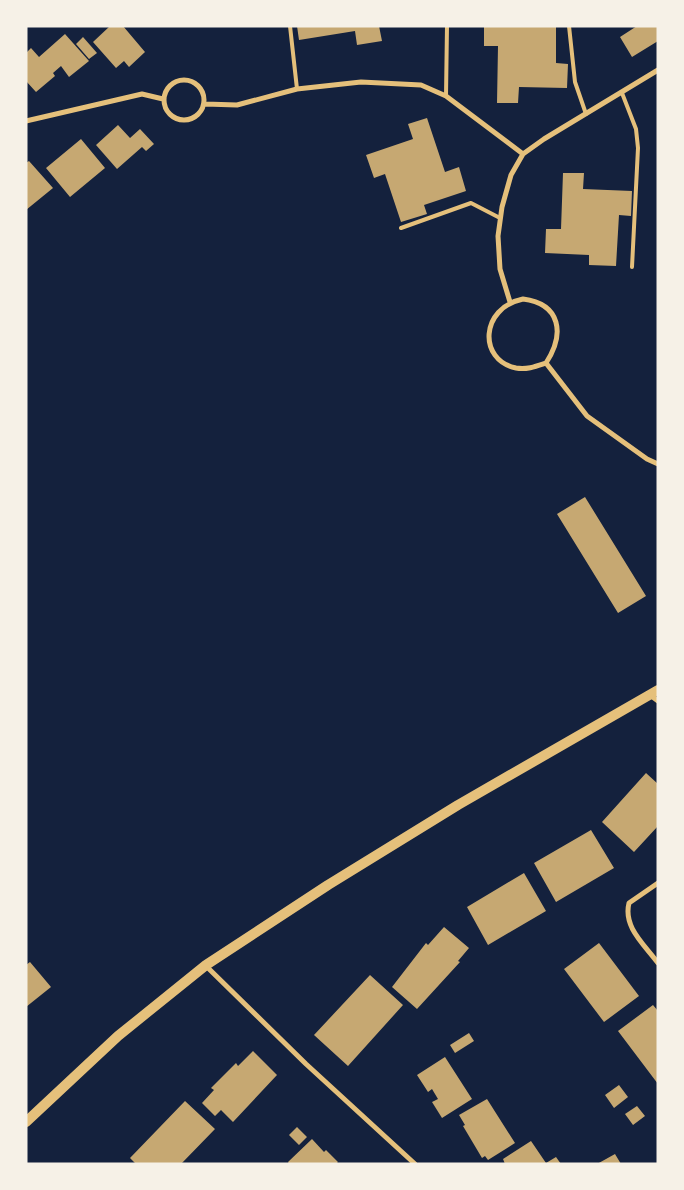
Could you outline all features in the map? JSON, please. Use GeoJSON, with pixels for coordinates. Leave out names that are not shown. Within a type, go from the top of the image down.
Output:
{"type":"FeatureCollection","features":[{"type":"Feature","properties":{"kind":"main road"},"geometry":{"type":"LineString","coordinates":[[26,1122],[118,1036],[206,965],[458,805],[655,696]]}},
{"type":"Feature","properties":{"kind":"street"},"geometry":{"type":"LineString","coordinates":[[510,302],[500,269],[498,236],[500,218],[511,175],[523,154],[544,139],[658,70]]}},
{"type":"Feature","properties":{"kind":"street"},"geometry":{"type":"LineString","coordinates":[[190,81],[204,95],[205,104],[195,118],[181,120],[172,117],[164,99],[170,84],[190,81]]}},
{"type":"Feature","properties":{"kind":"street"},"geometry":{"type":"LineString","coordinates":[[205,104],[236,106],[297,90],[361,82],[394,82],[421,86],[446,96],[523,154]]}},
{"type":"Feature","properties":{"kind":"street"},"geometry":{"type":"LineString","coordinates":[[26,121],[142,94],[164,99]]}},
{"type":"Feature","properties":{"kind":"street"},"geometry":{"type":"LineString","coordinates":[[523,299],[545,306],[553,315],[557,326],[558,338],[556,349],[546,363],[528,369],[517,368],[507,365],[498,358],[492,348],[489,337],[492,321],[501,308],[510,302],[523,299]]}},
{"type":"Feature","properties":{"kind":"street"},"geometry":{"type":"LineString","coordinates":[[546,363],[587,416],[647,459],[658,464]]}},
{"type":"Feature","properties":{"kind":"street"},"geometry":{"type":"LineString","coordinates":[[657,886],[629,903],[627,914],[630,928],[658,963]]}},
{"type":"Feature","properties":{"kind":"street"},"geometry":{"type":"LineString","coordinates":[[206,965],[306,1064],[415,1164]]}},
{"type":"Feature","properties":{"kind":"lane"},"geometry":{"type":"LineString","coordinates":[[290,26],[297,90]]}},
{"type":"Feature","properties":{"kind":"lane"},"geometry":{"type":"LineString","coordinates":[[446,96],[447,26]]}},
{"type":"Feature","properties":{"kind":"lane"},"geometry":{"type":"LineString","coordinates":[[569,26],[575,82],[586,114]]}},
{"type":"Feature","properties":{"kind":"lane"},"geometry":{"type":"LineString","coordinates":[[622,93],[636,128],[638,148],[632,267]]}},
{"type":"Feature","properties":{"kind":"lane"},"geometry":{"type":"LineString","coordinates":[[401,228],[471,203],[500,218]]}},
{"type":"Feature","properties":{"kind":"building"},"geometry":{"type":"Polygon","coordinates":[[[110,26],[123,26],[145,52],[129,67],[124,61],[116,68],[93,42],[110,26]]]}},
{"type":"Feature","properties":{"kind":"building"},"geometry":{"type":"Polygon","coordinates":[[[297,26],[379,26],[382,41],[357,45],[355,31],[299,40],[297,26]]]}},
{"type":"Feature","properties":{"kind":"building"},"geometry":{"type":"Polygon","coordinates":[[[484,26],[556,26],[556,63],[568,64],[567,88],[519,87],[518,103],[497,103],[498,46],[484,46],[484,26]]]}},
{"type":"Feature","properties":{"kind":"building"},"geometry":{"type":"Polygon","coordinates":[[[637,26],[658,26],[658,41],[632,57],[620,37],[637,26]]]}},
{"type":"Feature","properties":{"kind":"building"},"geometry":{"type":"Polygon","coordinates":[[[65,34],[89,61],[69,77],[61,66],[53,73],[55,76],[36,92],[26,81],[26,53],[31,48],[39,57],[65,34]]]}},
{"type":"Feature","properties":{"kind":"building"},"geometry":{"type":"Polygon","coordinates":[[[83,37],[97,53],[89,59],[76,44],[83,37]]]}},
{"type":"Feature","properties":{"kind":"building"},"geometry":{"type":"Polygon","coordinates":[[[427,118],[445,172],[459,167],[466,191],[424,205],[427,214],[401,222],[385,174],[374,178],[366,155],[413,139],[408,124],[427,118]]]}},
{"type":"Feature","properties":{"kind":"building"},"geometry":{"type":"Polygon","coordinates":[[[118,125],[130,138],[140,129],[154,144],[146,151],[142,147],[117,169],[96,145],[118,125]]]}},
{"type":"Feature","properties":{"kind":"building"},"geometry":{"type":"Polygon","coordinates":[[[81,139],[105,168],[70,197],[46,168],[81,139]]]}},
{"type":"Feature","properties":{"kind":"building"},"geometry":{"type":"Polygon","coordinates":[[[29,161],[53,188],[26,210],[26,163],[29,161]]]}},
{"type":"Feature","properties":{"kind":"building"},"geometry":{"type":"Polygon","coordinates":[[[563,173],[584,173],[583,189],[632,191],[631,216],[619,215],[616,266],[589,265],[589,255],[545,253],[546,229],[561,229],[563,173]]]}},
{"type":"Feature","properties":{"kind":"building"},"geometry":{"type":"Polygon","coordinates":[[[585,497],[646,596],[618,613],[557,514],[585,497]]]}},
{"type":"Feature","properties":{"kind":"building"},"geometry":{"type":"Polygon","coordinates":[[[646,773],[658,784],[658,826],[634,852],[602,822],[646,773]]]}},
{"type":"Feature","properties":{"kind":"building"},"geometry":{"type":"Polygon","coordinates":[[[591,830],[614,868],[556,902],[534,863],[591,830]]]}},
{"type":"Feature","properties":{"kind":"building"},"geometry":{"type":"Polygon","coordinates":[[[524,873],[546,911],[488,945],[467,907],[524,873]]]}},
{"type":"Feature","properties":{"kind":"building"},"geometry":{"type":"Polygon","coordinates":[[[444,927],[469,948],[458,961],[460,962],[417,1009],[392,987],[426,943],[428,945],[444,927]]]}},
{"type":"Feature","properties":{"kind":"building"},"geometry":{"type":"Polygon","coordinates":[[[599,943],[639,996],[604,1022],[564,969],[599,943]]]}},
{"type":"Feature","properties":{"kind":"building"},"geometry":{"type":"Polygon","coordinates":[[[30,962],[51,987],[26,1007],[26,965],[30,962]]]}},
{"type":"Feature","properties":{"kind":"building"},"geometry":{"type":"Polygon","coordinates":[[[370,975],[403,1005],[348,1066],[314,1035],[370,975]]]}},
{"type":"Feature","properties":{"kind":"building"},"geometry":{"type":"Polygon","coordinates":[[[653,1005],[658,1011],[658,1084],[618,1031],[653,1005]]]}},
{"type":"Feature","properties":{"kind":"building"},"geometry":{"type":"Polygon","coordinates":[[[469,1033],[474,1041],[455,1053],[450,1045],[469,1033]]]}},
{"type":"Feature","properties":{"kind":"building"},"geometry":{"type":"Polygon","coordinates":[[[253,1051],[277,1075],[233,1122],[221,1110],[215,1116],[202,1103],[214,1090],[211,1088],[236,1063],[238,1066],[253,1051]]]}},
{"type":"Feature","properties":{"kind":"building"},"geometry":{"type":"Polygon","coordinates":[[[445,1057],[472,1099],[442,1118],[432,1102],[438,1099],[432,1089],[428,1092],[417,1075],[445,1057]]]}},
{"type":"Feature","properties":{"kind":"building"},"geometry":{"type":"Polygon","coordinates":[[[619,1085],[628,1097],[614,1108],[605,1095],[619,1085]]]}},
{"type":"Feature","properties":{"kind":"building"},"geometry":{"type":"Polygon","coordinates":[[[487,1099],[515,1143],[488,1160],[485,1156],[482,1158],[463,1126],[465,1125],[459,1115],[487,1099]]]}},
{"type":"Feature","properties":{"kind":"building"},"geometry":{"type":"Polygon","coordinates":[[[185,1101],[215,1129],[181,1164],[136,1164],[130,1158],[185,1101]]]}},
{"type":"Feature","properties":{"kind":"building"},"geometry":{"type":"Polygon","coordinates":[[[637,1106],[645,1116],[633,1125],[625,1114],[637,1106]]]}},
{"type":"Feature","properties":{"kind":"building"},"geometry":{"type":"Polygon","coordinates":[[[297,1127],[307,1137],[299,1145],[289,1135],[297,1127]]]}},
{"type":"Feature","properties":{"kind":"building"},"geometry":{"type":"Polygon","coordinates":[[[312,1139],[324,1152],[326,1150],[338,1162],[336,1164],[289,1164],[288,1162],[312,1139]]]}},
{"type":"Feature","properties":{"kind":"building"},"geometry":{"type":"Polygon","coordinates":[[[531,1141],[546,1163],[556,1157],[561,1164],[505,1164],[503,1159],[531,1141]]]}},
{"type":"Feature","properties":{"kind":"building"},"geometry":{"type":"Polygon","coordinates":[[[615,1154],[621,1164],[597,1164],[615,1154]]]}}]}
